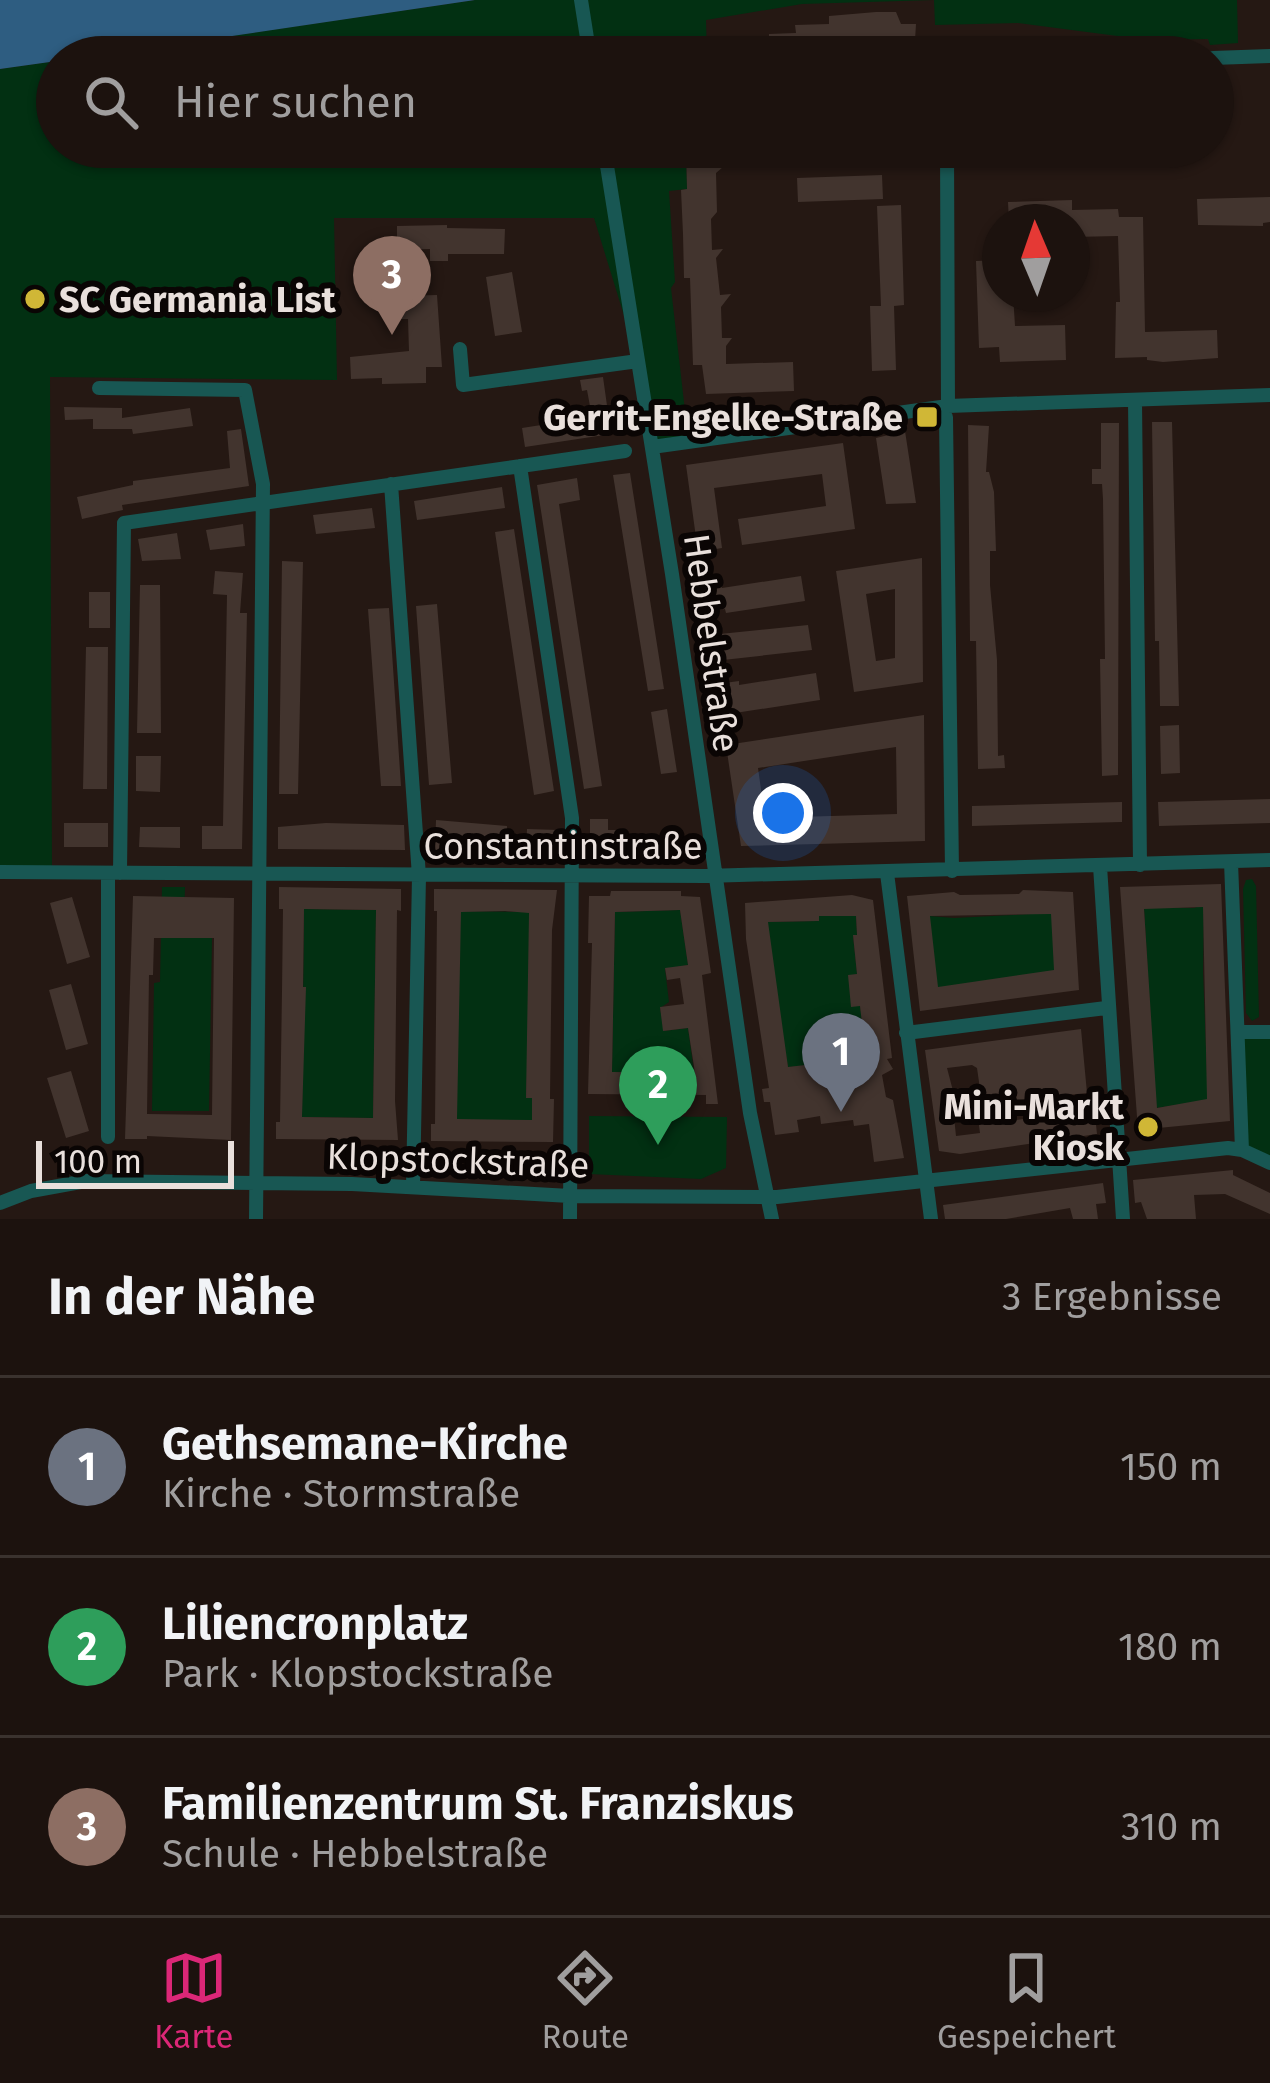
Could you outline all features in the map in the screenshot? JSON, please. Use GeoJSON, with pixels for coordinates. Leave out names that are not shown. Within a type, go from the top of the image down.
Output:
{"type":"FeatureCollection","features":[{"type":"Feature","properties":{"kind":"street"},"geometry":{"type":"LineString","coordinates":[[581,0],[587,36]]}},
{"type":"Feature","properties":{"kind":"street"},"geometry":{"type":"LineString","coordinates":[[1234,57],[1270,56]]}},
{"type":"Feature","properties":{"kind":"street","name":"Hebbelstraße"},"geometry":{"type":"LineString","coordinates":[[607,168],[750,1113],[772,1219]]}},
{"type":"Feature","properties":{"kind":"street"},"geometry":{"type":"LineString","coordinates":[[947,168],[952,871]]}},
{"type":"Feature","properties":{"kind":"street"},"geometry":{"type":"LineString","coordinates":[[460,349],[463,385],[638,361]]}},
{"type":"Feature","properties":{"kind":"street"},"geometry":{"type":"LineString","coordinates":[[99,388],[244,390],[263,484],[256,1219]]}},
{"type":"Feature","properties":{"kind":"street"},"geometry":{"type":"LineString","coordinates":[[652,447],[947,411],[1270,395]]}},
{"type":"Feature","properties":{"kind":"street"},"geometry":{"type":"LineString","coordinates":[[1135,400],[1139,865]]}},
{"type":"Feature","properties":{"kind":"street"},"geometry":{"type":"LineString","coordinates":[[109,1137],[124,524],[625,451]]}},
{"type":"Feature","properties":{"kind":"street"},"geometry":{"type":"LineString","coordinates":[[520,466],[572,818],[570,1219]]}},
{"type":"Feature","properties":{"kind":"street"},"geometry":{"type":"LineString","coordinates":[[391,484],[419,876],[413,1187]]}},
{"type":"Feature","properties":{"kind":"street","name":"Constantinstraße"},"geometry":{"type":"LineString","coordinates":[[0,872],[716,876],[1270,860]]}},
{"type":"Feature","properties":{"kind":"street"},"geometry":{"type":"LineString","coordinates":[[1231,862],[1242,1150]]}},
{"type":"Feature","properties":{"kind":"street"},"geometry":{"type":"LineString","coordinates":[[1100,866],[1123,1219]]}},
{"type":"Feature","properties":{"kind":"street"},"geometry":{"type":"LineString","coordinates":[[887,873],[931,1219]]}},
{"type":"Feature","properties":{"kind":"street"},"geometry":{"type":"LineString","coordinates":[[906,1033],[1106,1008]]}},
{"type":"Feature","properties":{"kind":"street"},"geometry":{"type":"LineString","coordinates":[[1238,1032],[1270,1032]]}},
{"type":"Feature","properties":{"kind":"street","name":"Klopstockstraße"},"geometry":{"type":"LineString","coordinates":[[0,1203],[31,1191],[86,1181],[413,1187],[571,1196],[768,1197],[1242,1150],[1270,1163]]}},
{"type":"Feature","properties":{"kind":"green space"},"geometry":{"type":"Polygon","coordinates":[[[475,0],[934,0],[802,4],[706,20],[706,36],[230,36],[475,0]]]}},
{"type":"Feature","properties":{"kind":"green space"},"geometry":{"type":"Polygon","coordinates":[[[934,0],[1237,0],[1238,43],[1234,43],[1234,36],[1117,36],[1018,23],[935,25],[934,0]]]}},
{"type":"Feature","properties":{"kind":"green space"},"geometry":{"type":"Polygon","coordinates":[[[36,64],[36,168],[686,168],[687,189],[669,191],[675,282],[671,288],[685,411],[694,440],[652,447],[638,361],[594,218],[334,218],[337,380],[50,377],[52,872],[0,872],[0,69],[36,64]]]}},
{"type":"Feature","properties":{"kind":"green space"},"geometry":{"type":"Polygon","coordinates":[[[1252,879],[1256,886],[1259,1017],[1252,1021],[1246,1013],[1243,889],[1246,880],[1252,879]]]}},
{"type":"Feature","properties":{"kind":"green space"},"geometry":{"type":"Polygon","coordinates":[[[162,887],[185,887],[184,918],[212,937],[209,1111],[152,1111],[154,983],[160,982],[162,887]]]}},
{"type":"Feature","properties":{"kind":"green space"},"geometry":{"type":"Polygon","coordinates":[[[1204,904],[1208,1100],[1156,1108],[1144,907],[1204,904]]]}},
{"type":"Feature","properties":{"kind":"green space"},"geometry":{"type":"Polygon","coordinates":[[[304,909],[376,910],[373,1118],[302,1117],[304,909]]]}},
{"type":"Feature","properties":{"kind":"green space"},"geometry":{"type":"Polygon","coordinates":[[[680,910],[688,965],[665,969],[669,1002],[660,1008],[664,1031],[688,1028],[694,1072],[612,1072],[615,912],[680,910]]]}},
{"type":"Feature","properties":{"kind":"green space"},"geometry":{"type":"Polygon","coordinates":[[[457,911],[534,912],[526,1098],[532,1098],[532,1120],[457,1121],[457,911]]]}},
{"type":"Feature","properties":{"kind":"green space"},"geometry":{"type":"Polygon","coordinates":[[[1053,913],[1056,971],[937,988],[929,916],[1053,913]]]}},
{"type":"Feature","properties":{"kind":"green space"},"geometry":{"type":"Polygon","coordinates":[[[819,916],[856,916],[857,974],[848,976],[860,1006],[868,1061],[788,1067],[764,922],[818,921],[819,916]]]}},
{"type":"Feature","properties":{"kind":"green space"},"geometry":{"type":"Polygon","coordinates":[[[1238,1032],[1270,1032],[1270,1163],[1242,1150],[1238,1032]]]}},
{"type":"Feature","properties":{"kind":"green space"},"geometry":{"type":"Polygon","coordinates":[[[589,1116],[727,1117],[726,1168],[701,1179],[589,1174],[589,1116]]]}},
{"type":"Feature","properties":{"kind":"water"},"geometry":{"type":"Polygon","coordinates":[[[0,0],[475,0],[232,36],[36,36],[36,64],[0,69],[0,0]]]}},
{"type":"Feature","properties":{"kind":"building"},"geometry":{"type":"Polygon","coordinates":[[[896,12],[901,24],[916,24],[915,36],[769,36],[796,33],[795,25],[829,24],[829,16],[896,12]]]}},
{"type":"Feature","properties":{"kind":"building"},"geometry":{"type":"Polygon","coordinates":[[[686,168],[722,168],[716,173],[717,212],[711,219],[712,250],[723,249],[716,258],[720,295],[731,294],[721,307],[722,338],[732,338],[726,346],[726,364],[793,362],[794,391],[706,394],[702,365],[693,365],[690,278],[684,278],[681,190],[687,189],[686,168]]]}},
{"type":"Feature","properties":{"kind":"building"},"geometry":{"type":"Polygon","coordinates":[[[882,175],[883,199],[798,202],[797,178],[882,175]]]}},
{"type":"Feature","properties":{"kind":"building"},"geometry":{"type":"Polygon","coordinates":[[[1270,197],[1270,222],[1263,226],[1198,225],[1197,199],[1270,197]]]}},
{"type":"Feature","properties":{"kind":"building"},"geometry":{"type":"Polygon","coordinates":[[[1072,200],[1072,204],[1008,204],[1072,200]]]}},
{"type":"Feature","properties":{"kind":"building"},"geometry":{"type":"Polygon","coordinates":[[[901,205],[904,305],[894,306],[896,370],[872,371],[870,306],[881,306],[877,206],[901,205]]]}},
{"type":"Feature","properties":{"kind":"building"},"geometry":{"type":"Polygon","coordinates":[[[1118,209],[1119,217],[1143,217],[1145,332],[1217,330],[1218,358],[1163,362],[1147,357],[1115,358],[1116,302],[1120,302],[1118,236],[1090,237],[1090,210],[1118,209]]]}},
{"type":"Feature","properties":{"kind":"building"},"geometry":{"type":"Polygon","coordinates":[[[397,226],[505,229],[504,254],[448,254],[448,261],[430,261],[430,249],[397,250],[397,226]]]}},
{"type":"Feature","properties":{"kind":"building"},"geometry":{"type":"Polygon","coordinates":[[[976,261],[982,261],[982,312],[1014,312],[1015,326],[1065,325],[1066,360],[1000,362],[999,347],[979,348],[976,261]]]}},
{"type":"Feature","properties":{"kind":"building"},"geometry":{"type":"Polygon","coordinates":[[[512,272],[522,332],[495,336],[486,277],[512,272]]]}},
{"type":"Feature","properties":{"kind":"building"},"geometry":{"type":"Polygon","coordinates":[[[437,295],[442,367],[426,367],[426,383],[351,379],[350,357],[409,351],[408,319],[398,319],[397,296],[437,295]]]}},
{"type":"Feature","properties":{"kind":"building"},"geometry":{"type":"Polygon","coordinates":[[[603,377],[611,434],[525,447],[522,428],[592,417],[580,380],[603,377]]]}},
{"type":"Feature","properties":{"kind":"building"},"geometry":{"type":"Polygon","coordinates":[[[64,407],[122,408],[122,418],[190,408],[193,426],[133,434],[132,429],[93,429],[93,419],[65,420],[64,407]]]}},
{"type":"Feature","properties":{"kind":"building"},"geometry":{"type":"Polygon","coordinates":[[[1152,422],[1172,422],[1179,706],[1160,706],[1152,422]]]}},
{"type":"Feature","properties":{"kind":"building"},"geometry":{"type":"Polygon","coordinates":[[[1101,423],[1119,423],[1118,775],[1102,776],[1103,499],[1102,484],[1092,484],[1092,469],[1101,469],[1101,423]]]}},
{"type":"Feature","properties":{"kind":"building"},"geometry":{"type":"Polygon","coordinates":[[[968,425],[989,426],[986,472],[994,492],[996,551],[990,551],[990,585],[998,756],[1004,755],[1005,768],[978,769],[976,641],[970,641],[968,425]]]}},
{"type":"Feature","properties":{"kind":"building"},"geometry":{"type":"Polygon","coordinates":[[[241,429],[249,486],[122,505],[123,510],[82,519],[77,497],[133,485],[133,481],[230,468],[227,431],[241,429]]]}},
{"type":"Feature","properties":{"kind":"building"},"geometry":{"type":"Polygon","coordinates":[[[905,431],[916,503],[886,504],[876,438],[905,431]]]}},
{"type":"Feature","properties":{"kind":"building"},"geometry":{"type":"Polygon","coordinates":[[[843,443],[855,529],[742,545],[738,519],[826,506],[822,474],[714,488],[722,548],[698,552],[686,465],[843,443]]]}},
{"type":"Feature","properties":{"kind":"building"},"geometry":{"type":"Polygon","coordinates":[[[630,473],[664,689],[648,691],[613,475],[630,473]]]}},
{"type":"Feature","properties":{"kind":"building"},"geometry":{"type":"Polygon","coordinates":[[[577,478],[580,500],[559,504],[602,786],[584,789],[537,485],[577,478]]]}},
{"type":"Feature","properties":{"kind":"building"},"geometry":{"type":"Polygon","coordinates":[[[502,487],[505,508],[417,520],[414,501],[502,487]]]}},
{"type":"Feature","properties":{"kind":"building"},"geometry":{"type":"Polygon","coordinates":[[[372,508],[375,528],[316,534],[313,515],[372,508]]]}},
{"type":"Feature","properties":{"kind":"building"},"geometry":{"type":"Polygon","coordinates":[[[243,524],[245,546],[210,550],[206,530],[243,524]]]}},
{"type":"Feature","properties":{"kind":"building"},"geometry":{"type":"Polygon","coordinates":[[[514,529],[554,791],[534,795],[495,532],[514,529]]]}},
{"type":"Feature","properties":{"kind":"building"},"geometry":{"type":"Polygon","coordinates":[[[177,533],[181,559],[142,561],[138,539],[177,533]]]}},
{"type":"Feature","properties":{"kind":"building"},"geometry":{"type":"Polygon","coordinates":[[[922,558],[923,682],[854,692],[836,571],[922,558]],[[895,589],[866,594],[876,661],[895,658],[895,589]]]}},
{"type":"Feature","properties":{"kind":"building"},"geometry":{"type":"Polygon","coordinates":[[[282,561],[303,562],[298,794],[279,794],[282,561]]]}},
{"type":"Feature","properties":{"kind":"building"},"geometry":{"type":"Polygon","coordinates":[[[215,571],[243,573],[240,613],[247,613],[242,849],[202,849],[202,826],[223,826],[227,595],[213,594],[215,571]]]}},
{"type":"Feature","properties":{"kind":"building"},"geometry":{"type":"Polygon","coordinates":[[[801,576],[805,601],[707,612],[703,587],[801,576]]]}},
{"type":"Feature","properties":{"kind":"building"},"geometry":{"type":"Polygon","coordinates":[[[140,585],[160,585],[161,733],[137,733],[140,585]]]}},
{"type":"Feature","properties":{"kind":"building"},"geometry":{"type":"Polygon","coordinates":[[[89,592],[110,592],[110,628],[89,628],[89,592]]]}},
{"type":"Feature","properties":{"kind":"building"},"geometry":{"type":"Polygon","coordinates":[[[437,604],[452,783],[429,785],[416,606],[437,604]]]}},
{"type":"Feature","properties":{"kind":"building"},"geometry":{"type":"Polygon","coordinates":[[[389,608],[401,786],[381,786],[368,609],[389,608]]]}},
{"type":"Feature","properties":{"kind":"building"},"geometry":{"type":"Polygon","coordinates":[[[808,625],[812,650],[714,661],[710,635],[808,625]]]}},
{"type":"Feature","properties":{"kind":"building"},"geometry":{"type":"Polygon","coordinates":[[[86,647],[108,647],[107,789],[83,789],[86,647]]]}},
{"type":"Feature","properties":{"kind":"building"},"geometry":{"type":"Polygon","coordinates":[[[816,673],[820,700],[722,715],[717,684],[816,673]]]}},
{"type":"Feature","properties":{"kind":"building"},"geometry":{"type":"Polygon","coordinates":[[[667,709],[677,772],[661,774],[651,712],[667,709]]]}},
{"type":"Feature","properties":{"kind":"building"},"geometry":{"type":"Polygon","coordinates":[[[924,715],[925,841],[741,846],[726,745],[924,715]],[[896,747],[758,768],[765,818],[897,814],[896,747]]]}},
{"type":"Feature","properties":{"kind":"building"},"geometry":{"type":"Polygon","coordinates":[[[1179,725],[1180,773],[1161,774],[1160,726],[1179,725]]]}},
{"type":"Feature","properties":{"kind":"building"},"geometry":{"type":"Polygon","coordinates":[[[136,756],[161,756],[160,792],[136,791],[136,756]]]}},
{"type":"Feature","properties":{"kind":"building"},"geometry":{"type":"Polygon","coordinates":[[[1270,799],[1270,823],[1159,826],[1158,802],[1270,799]]]}},
{"type":"Feature","properties":{"kind":"building"},"geometry":{"type":"Polygon","coordinates":[[[1122,802],[1122,822],[972,826],[972,806],[1122,802]]]}},
{"type":"Feature","properties":{"kind":"building"},"geometry":{"type":"Polygon","coordinates":[[[590,819],[608,819],[608,830],[627,830],[627,850],[590,850],[590,819]]]}},
{"type":"Feature","properties":{"kind":"building"},"geometry":{"type":"Polygon","coordinates":[[[436,820],[507,826],[506,852],[435,850],[436,820]]]}},
{"type":"Feature","properties":{"kind":"building"},"geometry":{"type":"Polygon","coordinates":[[[64,823],[108,823],[108,847],[64,847],[64,823]]]}},
{"type":"Feature","properties":{"kind":"building"},"geometry":{"type":"Polygon","coordinates":[[[404,825],[405,850],[278,849],[278,827],[404,825]]]}},
{"type":"Feature","properties":{"kind":"building"},"geometry":{"type":"Polygon","coordinates":[[[140,827],[180,827],[180,848],[139,847],[140,827]]]}},
{"type":"Feature","properties":{"kind":"building"},"geometry":{"type":"Polygon","coordinates":[[[527,829],[559,830],[559,853],[526,852],[527,829]]]}},
{"type":"Feature","properties":{"kind":"building"},"geometry":{"type":"Polygon","coordinates":[[[1221,884],[1230,1121],[1138,1130],[1120,887],[1221,884]],[[1203,907],[1144,909],[1157,1108],[1207,1099],[1203,907]]]}},
{"type":"Feature","properties":{"kind":"building"},"geometry":{"type":"Polygon","coordinates":[[[279,887],[401,889],[401,911],[397,910],[398,1140],[276,1139],[282,991],[283,909],[279,909],[279,887]],[[304,909],[302,1117],[373,1118],[376,910],[304,909]]]}},
{"type":"Feature","properties":{"kind":"building"},"geometry":{"type":"Polygon","coordinates":[[[434,889],[557,890],[552,930],[553,1142],[431,1141],[431,1124],[435,1124],[434,889]],[[461,912],[457,1119],[532,1120],[532,1098],[526,1098],[529,913],[461,912]]]}},
{"type":"Feature","properties":{"kind":"building"},"geometry":{"type":"Polygon","coordinates":[[[1023,890],[1073,892],[1079,990],[920,1011],[907,896],[1019,894],[1023,890]],[[1051,914],[930,916],[938,987],[1054,970],[1051,914]]]}},
{"type":"Feature","properties":{"kind":"building"},"geometry":{"type":"Polygon","coordinates":[[[611,891],[681,891],[681,896],[700,897],[711,973],[702,975],[718,1104],[706,1104],[706,1095],[588,1094],[589,896],[610,896],[611,891]],[[680,910],[615,912],[612,1072],[695,1073],[688,1028],[663,1031],[660,1007],[684,1004],[680,978],[667,980],[665,968],[688,965],[680,910]]]}},
{"type":"Feature","properties":{"kind":"building"},"geometry":{"type":"Polygon","coordinates":[[[852,895],[873,900],[892,1058],[887,1059],[893,1069],[882,1075],[886,1097],[893,1100],[904,1158],[874,1162],[869,1124],[854,1126],[853,1120],[821,1124],[820,1116],[797,1120],[799,1132],[775,1135],[770,1102],[764,1102],[762,1089],[769,1088],[746,939],[745,903],[852,895]],[[856,916],[768,922],[788,1067],[866,1058],[860,1006],[851,1007],[848,975],[857,974],[856,916]]]}},
{"type":"Feature","properties":{"kind":"building"},"geometry":{"type":"Polygon","coordinates":[[[133,896],[234,898],[231,1140],[125,1139],[133,896]],[[154,938],[147,1114],[212,1115],[214,938],[154,938]]]}},
{"type":"Feature","properties":{"kind":"building"},"geometry":{"type":"Polygon","coordinates":[[[72,897],[90,957],[67,964],[50,903],[72,897]]]}},
{"type":"Feature","properties":{"kind":"building"},"geometry":{"type":"Polygon","coordinates":[[[71,984],[88,1044],[66,1050],[49,990],[71,984]]]}},
{"type":"Feature","properties":{"kind":"building"},"geometry":{"type":"Polygon","coordinates":[[[1081,1029],[1087,1093],[992,1103],[995,1123],[1089,1110],[1089,1115],[1095,1115],[1097,1134],[960,1154],[939,1151],[925,1050],[1081,1029]],[[947,1068],[957,1106],[953,1107],[956,1136],[980,1133],[978,1118],[984,1117],[977,1068],[947,1068]]]}},
{"type":"Feature","properties":{"kind":"building"},"geometry":{"type":"Polygon","coordinates":[[[71,1071],[89,1131],[66,1138],[47,1078],[71,1071]]]}},
{"type":"Feature","properties":{"kind":"building"},"geometry":{"type":"Polygon","coordinates":[[[1233,1170],[1233,1175],[1270,1193],[1270,1214],[1225,1194],[1194,1195],[1196,1219],[1147,1219],[1141,1202],[1135,1203],[1133,1180],[1233,1170]]]}},
{"type":"Feature","properties":{"kind":"building"},"geometry":{"type":"Polygon","coordinates":[[[1103,1183],[1106,1203],[1096,1204],[1098,1219],[1073,1219],[1070,1208],[1006,1219],[945,1219],[943,1205],[1103,1183]]]}},
{"type":"Feature","properties":{"kind":"place","name":"SC Germania List"},"geometry":{"type":"Point","coordinates":[35,299]}},
{"type":"Feature","properties":{"kind":"place","name":"Familienzentrum St. Franziskus"},"geometry":{"type":"Point","coordinates":[392,335]}},
{"type":"Feature","properties":{"kind":"place","name":"Gerrit-Engelke-Straße"},"geometry":{"type":"Point","coordinates":[927,417]}},
{"type":"Feature","properties":{"kind":"place","name":"Gethsemane-Kirche"},"geometry":{"type":"Point","coordinates":[841,1112]}},
{"type":"Feature","properties":{"kind":"place","name":"Mini-Markt Kiosk"},"geometry":{"type":"Point","coordinates":[1148,1127]}},
{"type":"Feature","properties":{"kind":"place","name":"Liliencronplatz"},"geometry":{"type":"Point","coordinates":[658,1145]}}]}
